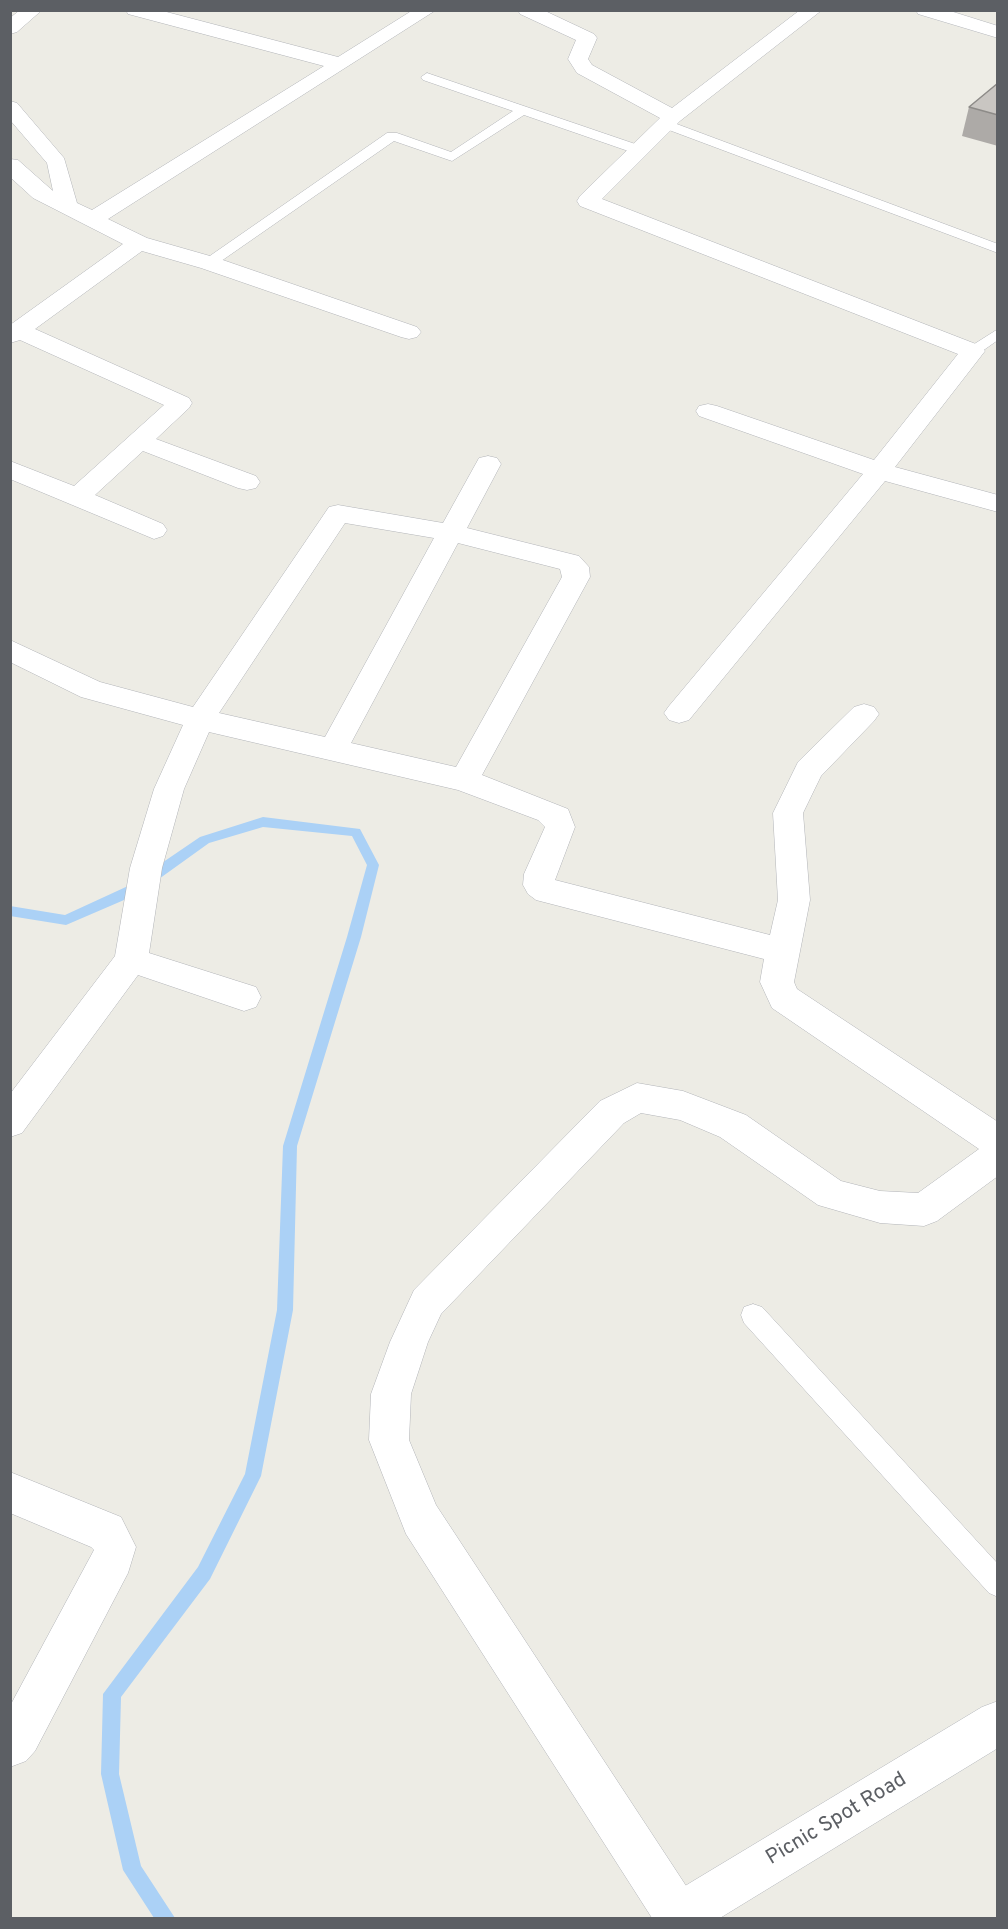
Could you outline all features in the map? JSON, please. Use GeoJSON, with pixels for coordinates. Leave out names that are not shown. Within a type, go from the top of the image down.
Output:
{"type":"FeatureCollection","features":[{"type":"Feature","properties":{"kind":"street"},"geometry":{"type":"LineString","coordinates":[[10,28],[33,10]]}},
{"type":"Feature","properties":{"kind":"street"},"geometry":{"type":"LineString","coordinates":[[135,10],[341,64]]}},
{"type":"Feature","properties":{"kind":"street"},"geometry":{"type":"LineString","coordinates":[[91,220],[427,10]]}},
{"type":"Feature","properties":{"kind":"street"},"geometry":{"type":"LineString","coordinates":[[527,10],[587,38],[578,59],[584,69],[669,121]]}},
{"type":"Feature","properties":{"kind":"street"},"geometry":{"type":"LineString","coordinates":[[679,713],[990,340],[588,201],[669,121],[813,10]]}},
{"type":"Feature","properties":{"kind":"street"},"geometry":{"type":"LineString","coordinates":[[925,10],[966,17],[998,32]]}},
{"type":"Feature","properties":{"kind":"street"},"geometry":{"type":"LineString","coordinates":[[199,27],[227,15]]}},
{"type":"Feature","properties":{"kind":"street"},"geometry":{"type":"LineString","coordinates":[[10,107],[57,162],[67,205]]}},
{"type":"Feature","properties":{"kind":"street"},"geometry":{"type":"LineString","coordinates":[[12,169],[41,193],[139,243],[209,263],[409,332]]}},
{"type":"Feature","properties":{"kind":"street"},"geometry":{"type":"LineString","coordinates":[[14,333],[139,243]]}},
{"type":"Feature","properties":{"kind":"street"},"geometry":{"type":"LineString","coordinates":[[14,333],[180,402],[78,497]]}},
{"type":"Feature","properties":{"kind":"street"},"geometry":{"type":"LineString","coordinates":[[708,411],[879,471],[998,504]]}},
{"type":"Feature","properties":{"kind":"street"},"geometry":{"type":"LineString","coordinates":[[139,441],[247,482]]}},
{"type":"Feature","properties":{"kind":"street"},"geometry":{"type":"LineString","coordinates":[[334,748],[488,464]]}},
{"type":"Feature","properties":{"kind":"street"},"geometry":{"type":"LineString","coordinates":[[10,469],[154,530]]}},
{"type":"Feature","properties":{"kind":"street"},"geometry":{"type":"LineString","coordinates":[[10,1122],[131,960],[146,868],[169,789],[200,719],[338,513],[452,533],[569,562],[575,567],[576,577],[464,780]]}},
{"type":"Feature","properties":{"kind":"street"},"geometry":{"type":"LineString","coordinates":[[15,660],[91,690],[200,719],[334,748],[464,780],[557,817],[560,827],[540,874],[539,885],[547,891],[782,951]]}},
{"type":"Feature","properties":{"kind":"street"},"geometry":{"type":"LineString","coordinates":[[864,714],[809,770],[788,813],[794,900],[777,982],[784,998],[998,1142]]}},
{"type":"Feature","properties":{"kind":"street"},"geometry":{"type":"LineString","coordinates":[[131,960],[244,997]]}},
{"type":"Feature","properties":{"kind":"street"},"geometry":{"type":"LineString","coordinates":[[678,1918],[421,1519],[389,1440],[391,1394],[409,1342],[427,1302],[612,1112],[637,1098],[683,1106],[733,1126],[831,1194],[880,1207],[924,1210],[998,1155]]}},
{"type":"Feature","properties":{"kind":"street"},"geometry":{"type":"LineString","coordinates":[[10,1492],[106,1533],[115,1547],[114,1558],[19,1735],[10,1745]]}},
{"type":"Feature","properties":{"kind":"street","name":"Picnic Spot Road"},"geometry":{"type":"LineString","coordinates":[[678,1918],[998,1724]]}},
{"type":"Feature","properties":{"kind":"lane"},"geometry":{"type":"LineString","coordinates":[[427,77],[639,150]]}},
{"type":"Feature","properties":{"kind":"lane"},"geometry":{"type":"LineString","coordinates":[[209,263],[393,136],[452,157],[523,110]]}},
{"type":"Feature","properties":{"kind":"lane"},"geometry":{"type":"LineString","coordinates":[[669,121],[998,249]]}},
{"type":"Feature","properties":{"kind":"lane"},"geometry":{"type":"LineString","coordinates":[[753,1315],[998,1584]]}},
{"type":"Feature","properties":{"kind":"building"},"geometry":{"type":"Polygon","coordinates":[[[998,83],[998,115],[969,107],[998,83]]]}},
{"type":"Feature","properties":{"kind":"waterway"},"geometry":{"type":"LineString","coordinates":[[10,911],[66,920],[133,890],[205,840],[263,822],[356,832],[373,865],[354,937],[290,1146],[285,1310],[253,1476],[204,1573],[112,1694],[110,1774],[132,1870],[165,1918]]}}]}
